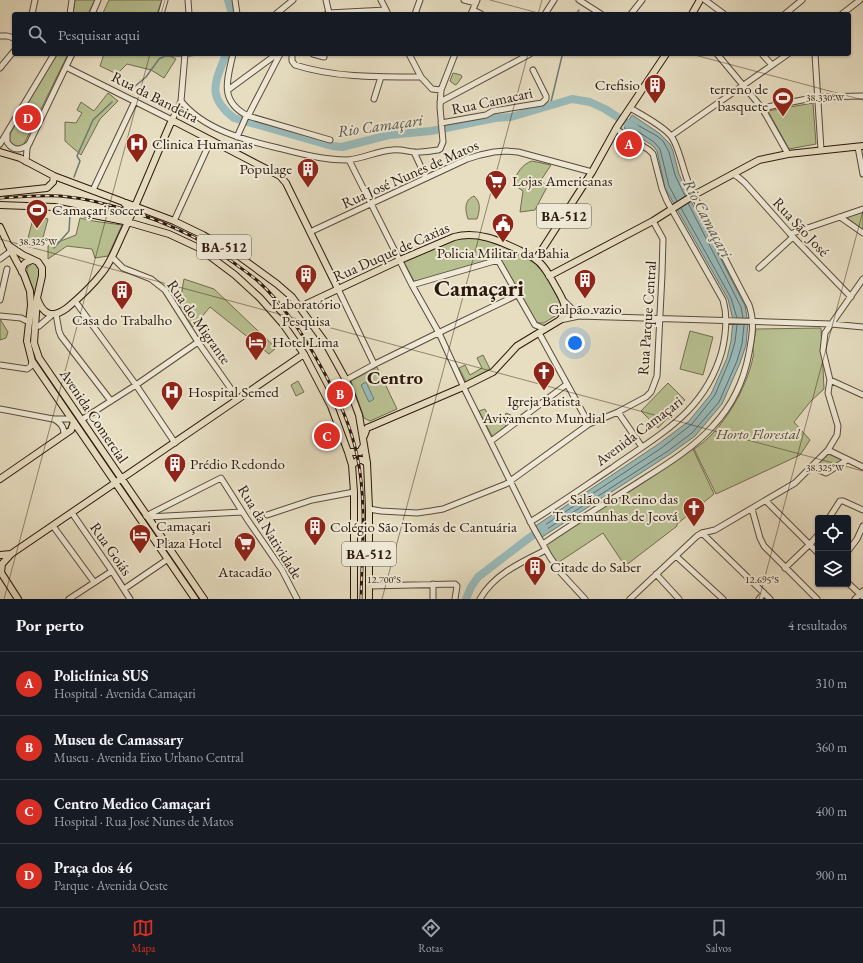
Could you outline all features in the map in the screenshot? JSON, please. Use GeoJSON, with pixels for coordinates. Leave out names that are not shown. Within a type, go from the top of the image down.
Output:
{"type":"FeatureCollection","features":[{"type":"Feature","properties":{"kind":"main road"},"geometry":{"type":"LineString","coordinates":[[693,12],[697,1]]}},
{"type":"Feature","properties":{"kind":"main road","name":"BA-512"},"geometry":{"type":"LineString","coordinates":[[536,259],[592,172],[617,127],[665,56]]}},
{"type":"Feature","properties":{"kind":"main road"},"geometry":{"type":"LineString","coordinates":[[37,298],[44,311],[54,314],[61,312],[75,301],[101,274],[112,257],[172,120]]}},
{"type":"Feature","properties":{"kind":"main road","name":"Rua da Bandeira"},"geometry":{"type":"LineString","coordinates":[[172,120],[280,176],[286,183],[338,289]]}},
{"type":"Feature","properties":{"kind":"main road"},"geometry":{"type":"LineString","coordinates":[[549,276],[653,220],[759,160],[788,154],[861,146]]}},
{"type":"Feature","properties":{"kind":"main road","name":"BA-512"},"geometry":{"type":"LineString","coordinates":[[0,152],[20,158],[54,176],[174,221],[203,235],[236,254],[281,287],[300,307]]}},
{"type":"Feature","properties":{"kind":"main road"},"geometry":{"type":"LineString","coordinates":[[0,193],[48,188],[53,182],[54,176]]}},
{"type":"Feature","properties":{"kind":"main road"},"geometry":{"type":"LineString","coordinates":[[117,220],[125,217],[128,211],[127,206],[123,202]]}},
{"type":"Feature","properties":{"kind":"main road"},"geometry":{"type":"LineString","coordinates":[[0,205],[54,207],[128,222],[169,234],[199,248],[235,275],[260,298],[283,324],[304,354],[331,406],[348,452],[352,465],[354,492],[354,599]]}},
{"type":"Feature","properties":{"kind":"main road","name":"Avenida Comercial"},"geometry":{"type":"LineString","coordinates":[[0,226],[24,275],[30,291],[31,305],[27,341],[32,362],[115,483],[147,519],[168,559],[195,599]]}},
{"type":"Feature","properties":{"kind":"main road","name":"Rua Duque de Caxias"},"geometry":{"type":"LineString","coordinates":[[300,307],[400,260],[454,237],[463,235],[487,236],[505,243],[536,259],[549,276],[564,301]]}},
{"type":"Feature","properties":{"kind":"main road","name":"Avenida Comercial"},"geometry":{"type":"LineString","coordinates":[[8,244],[32,260],[38,262],[41,266],[42,274],[37,298],[34,343],[39,358],[147,519],[204,599]]}},
{"type":"Feature","properties":{"kind":"main road"},"geometry":{"type":"LineString","coordinates":[[22,272],[25,263],[32,260]]}},
{"type":"Feature","properties":{"kind":"main road"},"geometry":{"type":"LineString","coordinates":[[348,452],[360,452],[367,428],[463,387],[493,372],[517,346],[560,320],[563,316],[565,308],[564,301]]}},
{"type":"Feature","properties":{"kind":"main road"},"geometry":{"type":"LineString","coordinates":[[300,307],[325,342],[346,380],[359,415],[364,442]]}},
{"type":"Feature","properties":{"kind":"main road"},"geometry":{"type":"LineString","coordinates":[[18,599],[1,572],[2,564],[11,554],[304,354]]}},
{"type":"Feature","properties":{"kind":"main road"},"geometry":{"type":"LineString","coordinates":[[0,479],[70,430],[73,421]]}},
{"type":"Feature","properties":{"kind":"main road","name":"BA-512"},"geometry":{"type":"LineString","coordinates":[[364,442],[367,463],[369,509],[368,599]]}},
{"type":"Feature","properties":{"kind":"main road"},"geometry":{"type":"LineString","coordinates":[[352,465],[358,460],[362,460],[367,463]]}},
{"type":"Feature","properties":{"kind":"main road"},"geometry":{"type":"LineString","coordinates":[[0,555],[11,554]]}},
{"type":"Feature","properties":{"kind":"street"},"geometry":{"type":"LineString","coordinates":[[32,12],[35,0]]}},
{"type":"Feature","properties":{"kind":"street"},"geometry":{"type":"LineString","coordinates":[[70,12],[72,0]]}},
{"type":"Feature","properties":{"kind":"street"},"geometry":{"type":"LineString","coordinates":[[94,12],[98,0]]}},
{"type":"Feature","properties":{"kind":"street"},"geometry":{"type":"LineString","coordinates":[[162,12],[165,0]]}},
{"type":"Feature","properties":{"kind":"street"},"geometry":{"type":"LineString","coordinates":[[188,0],[189,12]]}},
{"type":"Feature","properties":{"kind":"street"},"geometry":{"type":"LineString","coordinates":[[236,0],[237,12]]}},
{"type":"Feature","properties":{"kind":"street"},"geometry":{"type":"LineString","coordinates":[[278,12],[292,0]]}},
{"type":"Feature","properties":{"kind":"street"},"geometry":{"type":"LineString","coordinates":[[326,0],[328,12]]}},
{"type":"Feature","properties":{"kind":"street"},"geometry":{"type":"LineString","coordinates":[[381,0],[387,12]]}},
{"type":"Feature","properties":{"kind":"street"},"geometry":{"type":"LineString","coordinates":[[416,12],[420,0]]}},
{"type":"Feature","properties":{"kind":"street"},"geometry":{"type":"LineString","coordinates":[[464,0],[476,2],[472,12]]}},
{"type":"Feature","properties":{"kind":"street"},"geometry":{"type":"LineString","coordinates":[[547,12],[554,0]]}},
{"type":"Feature","properties":{"kind":"street"},"geometry":{"type":"LineString","coordinates":[[579,0],[598,12]]}},
{"type":"Feature","properties":{"kind":"street"},"geometry":{"type":"LineString","coordinates":[[633,12],[642,0]]}},
{"type":"Feature","properties":{"kind":"street"},"geometry":{"type":"LineString","coordinates":[[705,0],[721,12]]}},
{"type":"Feature","properties":{"kind":"street"},"geometry":{"type":"LineString","coordinates":[[787,12],[802,0]]}},
{"type":"Feature","properties":{"kind":"street"},"geometry":{"type":"LineString","coordinates":[[845,12],[860,0]]}},
{"type":"Feature","properties":{"kind":"street"},"geometry":{"type":"LineString","coordinates":[[0,36],[12,37]]}},
{"type":"Feature","properties":{"kind":"street"},"geometry":{"type":"LineString","coordinates":[[0,68],[12,53]]}},
{"type":"Feature","properties":{"kind":"street"},"geometry":{"type":"LineString","coordinates":[[0,144],[51,56]]}},
{"type":"Feature","properties":{"kind":"street"},"geometry":{"type":"LineString","coordinates":[[26,162],[26,151],[71,56]]}},
{"type":"Feature","properties":{"kind":"street"},"geometry":{"type":"LineString","coordinates":[[172,120],[181,100],[185,56]]}},
{"type":"Feature","properties":{"kind":"street"},"geometry":{"type":"LineString","coordinates":[[233,56],[228,75],[228,96],[238,110],[247,117],[330,140]]}},
{"type":"Feature","properties":{"kind":"street"},"geometry":{"type":"LineString","coordinates":[[228,90],[276,56]]}},
{"type":"Feature","properties":{"kind":"street"},"geometry":{"type":"LineString","coordinates":[[237,137],[241,126],[278,56]]}},
{"type":"Feature","properties":{"kind":"street"},"geometry":{"type":"LineString","coordinates":[[292,56],[293,64],[337,74],[381,77],[421,77]]}},
{"type":"Feature","properties":{"kind":"street"},"geometry":{"type":"LineString","coordinates":[[410,56],[421,77],[432,89],[441,90]]}},
{"type":"Feature","properties":{"kind":"street"},"geometry":{"type":"LineString","coordinates":[[181,100],[185,107],[197,117],[223,131],[251,142],[302,154],[349,160],[392,150],[414,152],[438,150],[443,142],[440,102],[441,90],[454,56]]}},
{"type":"Feature","properties":{"kind":"street"},"geometry":{"type":"LineString","coordinates":[[440,102],[526,56]]}},
{"type":"Feature","properties":{"kind":"street"},"geometry":{"type":"LineString","coordinates":[[719,56],[762,108],[788,154]]}},
{"type":"Feature","properties":{"kind":"street"},"geometry":{"type":"LineString","coordinates":[[764,56],[772,65]]}},
{"type":"Feature","properties":{"kind":"street"},"geometry":{"type":"LineString","coordinates":[[671,136],[785,56]]}},
{"type":"Feature","properties":{"kind":"street"},"geometry":{"type":"LineString","coordinates":[[815,56],[821,150]]}},
{"type":"Feature","properties":{"kind":"street","name":"Rua da Bandeira"},"geometry":{"type":"LineString","coordinates":[[66,67],[172,120]]}},
{"type":"Feature","properties":{"kind":"street","name":"Rua Camacari"},"geometry":{"type":"LineString","coordinates":[[441,124],[486,115],[493,110],[542,103],[546,99],[546,96],[533,70]]}},
{"type":"Feature","properties":{"kind":"street"},"geometry":{"type":"LineString","coordinates":[[374,99],[381,77]]}},
{"type":"Feature","properties":{"kind":"street"},"geometry":{"type":"LineString","coordinates":[[762,108],[817,97],[863,96]]}},
{"type":"Feature","properties":{"kind":"street"},"geometry":{"type":"LineString","coordinates":[[93,190],[135,102]]}},
{"type":"Feature","properties":{"kind":"street"},"geometry":{"type":"LineString","coordinates":[[541,542],[662,467],[700,439],[714,426],[726,410],[739,387],[747,365],[752,315],[749,305],[693,196],[678,151],[671,136],[662,129],[629,110]]}},
{"type":"Feature","properties":{"kind":"street","name":"Avenida Camaçari"},"geometry":{"type":"LineString","coordinates":[[532,524],[683,417],[696,403],[707,387],[715,372],[724,341],[728,322],[723,300],[662,189],[653,154],[617,127]]}},
{"type":"Feature","properties":{"kind":"street"},"geometry":{"type":"LineString","coordinates":[[7,132],[7,142],[14,149],[21,149],[30,143]]}},
{"type":"Feature","properties":{"kind":"street"},"geometry":{"type":"LineString","coordinates":[[174,221],[211,140]]}},
{"type":"Feature","properties":{"kind":"street"},"geometry":{"type":"LineString","coordinates":[[861,146],[863,174]]}},
{"type":"Feature","properties":{"kind":"street"},"geometry":{"type":"LineString","coordinates":[[414,152],[426,178]]}},
{"type":"Feature","properties":{"kind":"street","name":"Rua José Nunes de Matos"},"geometry":{"type":"LineString","coordinates":[[310,232],[426,178],[480,155],[494,152],[518,152],[592,172]]}},
{"type":"Feature","properties":{"kind":"street"},"geometry":{"type":"LineString","coordinates":[[349,160],[412,285],[439,333],[463,387],[541,542],[561,573],[585,599]]}},
{"type":"Feature","properties":{"kind":"street","name":"Rua São José"},"geometry":{"type":"LineString","coordinates":[[733,174],[745,183],[851,297]]}},
{"type":"Feature","properties":{"kind":"street"},"geometry":{"type":"LineString","coordinates":[[759,268],[792,235],[863,209]]}},
{"type":"Feature","properties":{"kind":"street"},"geometry":{"type":"LineString","coordinates":[[840,217],[863,233]]}},
{"type":"Feature","properties":{"kind":"street","name":"Rua Parque Central"},"geometry":{"type":"LineString","coordinates":[[369,509],[417,513],[431,511],[443,508],[510,482],[589,424],[618,412],[646,397],[651,392],[657,376],[664,240],[653,220]]}},
{"type":"Feature","properties":{"kind":"street"},"geometry":{"type":"LineString","coordinates":[[0,259],[11,251]]}},
{"type":"Feature","properties":{"kind":"street","name":"Rua do Migrante"},"geometry":{"type":"LineString","coordinates":[[112,257],[123,268],[151,279],[161,286],[238,400]]}},
{"type":"Feature","properties":{"kind":"street"},"geometry":{"type":"LineString","coordinates":[[412,285],[498,260],[535,325],[545,329]]}},
{"type":"Feature","properties":{"kind":"street"},"geometry":{"type":"LineString","coordinates":[[0,300],[7,270]]}},
{"type":"Feature","properties":{"kind":"street"},"geometry":{"type":"LineString","coordinates":[[631,599],[656,574],[702,533],[715,530],[795,483],[828,450],[837,435],[838,426],[828,393],[830,380],[824,351],[826,333],[863,279]]}},
{"type":"Feature","properties":{"kind":"street","name":"Rua da Bandeira"},"geometry":{"type":"LineString","coordinates":[[338,289],[374,364]]}},
{"type":"Feature","properties":{"kind":"street"},"geometry":{"type":"LineString","coordinates":[[346,380],[374,364],[517,295]]}},
{"type":"Feature","properties":{"kind":"street"},"geometry":{"type":"LineString","coordinates":[[75,301],[175,442]]}},
{"type":"Feature","properties":{"kind":"street"},"geometry":{"type":"LineString","coordinates":[[564,301],[576,313],[585,316]]}},
{"type":"Feature","properties":{"kind":"street"},"geometry":{"type":"LineString","coordinates":[[39,326],[54,314],[61,336],[111,401]]}},
{"type":"Feature","properties":{"kind":"street"},"geometry":{"type":"LineString","coordinates":[[0,316],[21,318],[29,322]]}},
{"type":"Feature","properties":{"kind":"street"},"geometry":{"type":"LineString","coordinates":[[560,320],[585,316],[728,322],[831,324],[863,327]]}},
{"type":"Feature","properties":{"kind":"street"},"geometry":{"type":"LineString","coordinates":[[539,333],[589,424]]}},
{"type":"Feature","properties":{"kind":"street"},"geometry":{"type":"LineString","coordinates":[[81,420],[136,385],[198,342]]}},
{"type":"Feature","properties":{"kind":"street"},"geometry":{"type":"LineString","coordinates":[[0,364],[27,369],[31,366],[32,362]]}},
{"type":"Feature","properties":{"kind":"street"},"geometry":{"type":"LineString","coordinates":[[830,380],[863,395]]}},
{"type":"Feature","properties":{"kind":"street"},"geometry":{"type":"LineString","coordinates":[[491,441],[568,384]]}},
{"type":"Feature","properties":{"kind":"street"},"geometry":{"type":"LineString","coordinates":[[0,409],[53,419],[73,421]]}},
{"type":"Feature","properties":{"kind":"street"},"geometry":{"type":"LineString","coordinates":[[618,412],[642,447]]}},
{"type":"Feature","properties":{"kind":"street"},"geometry":{"type":"LineString","coordinates":[[53,419],[62,425],[64,434]]}},
{"type":"Feature","properties":{"kind":"street"},"geometry":{"type":"LineString","coordinates":[[828,450],[863,467]]}},
{"type":"Feature","properties":{"kind":"street"},"geometry":{"type":"LineString","coordinates":[[812,467],[826,473],[847,460]]}},
{"type":"Feature","properties":{"kind":"street","name":"Rua da Natividade"},"geometry":{"type":"LineString","coordinates":[[166,506],[221,478],[242,512],[282,570],[296,598]]}},
{"type":"Feature","properties":{"kind":"street"},"geometry":{"type":"LineString","coordinates":[[267,515],[312,500],[354,492]]}},
{"type":"Feature","properties":{"kind":"street"},"geometry":{"type":"LineString","coordinates":[[766,501],[816,551]]}},
{"type":"Feature","properties":{"kind":"street"},"geometry":{"type":"LineString","coordinates":[[832,515],[840,501],[863,510]]}},
{"type":"Feature","properties":{"kind":"street"},"geometry":{"type":"LineString","coordinates":[[166,506],[164,511],[168,515]]}},
{"type":"Feature","properties":{"kind":"street"},"geometry":{"type":"LineString","coordinates":[[147,519],[166,506]]}},
{"type":"Feature","properties":{"kind":"street"},"geometry":{"type":"LineString","coordinates":[[752,509],[760,538],[764,546],[817,599]]}},
{"type":"Feature","properties":{"kind":"street"},"geometry":{"type":"LineString","coordinates":[[147,519],[168,515],[242,512]]}},
{"type":"Feature","properties":{"kind":"street","name":"Rua Goiás"},"geometry":{"type":"LineString","coordinates":[[72,513],[130,599]]}},
{"type":"Feature","properties":{"kind":"street"},"geometry":{"type":"LineString","coordinates":[[53,526],[94,582]]}},
{"type":"Feature","properties":{"kind":"street"},"geometry":{"type":"LineString","coordinates":[[851,547],[857,539],[863,526]]}},
{"type":"Feature","properties":{"kind":"street"},"geometry":{"type":"LineString","coordinates":[[702,533],[770,599]]}},
{"type":"Feature","properties":{"kind":"street"},"geometry":{"type":"LineString","coordinates":[[785,568],[815,538]]}},
{"type":"Feature","properties":{"kind":"street"},"geometry":{"type":"LineString","coordinates":[[480,599],[490,584],[501,575],[546,550]]}},
{"type":"Feature","properties":{"kind":"street"},"geometry":{"type":"LineString","coordinates":[[676,556],[723,599]]}},
{"type":"Feature","properties":{"kind":"street"},"geometry":{"type":"LineString","coordinates":[[124,589],[168,559]]}},
{"type":"Feature","properties":{"kind":"street"},"geometry":{"type":"LineString","coordinates":[[69,599],[112,571]]}},
{"type":"Feature","properties":{"kind":"street"},"geometry":{"type":"LineString","coordinates":[[656,574],[679,599]]}},
{"type":"Feature","properties":{"kind":"street"},"geometry":{"type":"LineString","coordinates":[[369,586],[434,584],[456,585],[455,599]]}},
{"type":"Feature","properties":{"kind":"street"},"geometry":{"type":"LineString","coordinates":[[433,599],[434,584]]}},
{"type":"Feature","properties":{"kind":"street"},"geometry":{"type":"LineString","coordinates":[[851,585],[862,594],[855,599]]}},
{"type":"Feature","properties":{"kind":"street"},"geometry":{"type":"LineString","coordinates":[[759,599],[764,593]]}},
{"type":"Feature","properties":{"kind":"street"},"geometry":{"type":"LineString","coordinates":[[290,599],[296,598]]}},
{"type":"Feature","properties":{"kind":"green space"},"geometry":{"type":"Polygon","coordinates":[[[75,0],[95,0],[89,12],[73,12],[75,0]]]}},
{"type":"Feature","properties":{"kind":"green space"},"geometry":{"type":"Polygon","coordinates":[[[109,0],[162,0],[158,12],[103,12],[109,0]]]}},
{"type":"Feature","properties":{"kind":"green space"},"geometry":{"type":"Polygon","coordinates":[[[54,56],[67,56],[24,144],[21,147],[14,146],[9,140],[9,136],[54,56]]]}},
{"type":"Feature","properties":{"kind":"green space"},"geometry":{"type":"Polygon","coordinates":[[[103,56],[170,56],[176,59],[164,78],[151,70],[127,64],[117,74],[100,66],[103,56]]]}},
{"type":"Feature","properties":{"kind":"green space"},"geometry":{"type":"Polygon","coordinates":[[[453,73],[461,75],[462,77],[455,85],[450,81],[453,73]]]}},
{"type":"Feature","properties":{"kind":"green space"},"geometry":{"type":"Polygon","coordinates":[[[108,93],[118,101],[100,119],[81,155],[65,141],[65,122],[76,123],[82,113],[77,110],[81,102],[94,111],[108,93]]]}},
{"type":"Feature","properties":{"kind":"green space"},"geometry":{"type":"Polygon","coordinates":[[[813,103],[816,144],[789,149],[768,111],[813,103]]]}},
{"type":"Feature","properties":{"kind":"green space"},"geometry":{"type":"Polygon","coordinates":[[[532,161],[551,165],[541,180],[547,187],[535,210],[520,212],[523,191],[513,184],[520,170],[525,164],[532,161]]]}},
{"type":"Feature","properties":{"kind":"green space"},"geometry":{"type":"Polygon","coordinates":[[[474,196],[479,204],[478,216],[477,219],[468,219],[466,206],[468,200],[474,196]]]}},
{"type":"Feature","properties":{"kind":"green space"},"geometry":{"type":"Polygon","coordinates":[[[863,212],[863,230],[846,217],[863,212]]]}},
{"type":"Feature","properties":{"kind":"green space","name":"Camaçari soccer"},"geometry":{"type":"Polygon","coordinates":[[[34,215],[48,219],[41,245],[27,242],[34,215]]]}},
{"type":"Feature","properties":{"kind":"green space"},"geometry":{"type":"Polygon","coordinates":[[[80,218],[122,225],[108,256],[95,258],[92,249],[67,246],[48,259],[48,246],[76,235],[80,218]]]}},
{"type":"Feature","properties":{"kind":"green space"},"geometry":{"type":"Polygon","coordinates":[[[473,237],[497,243],[537,264],[546,276],[562,306],[560,313],[544,323],[536,323],[500,258],[414,281],[403,260],[458,238],[473,237]]]}},
{"type":"Feature","properties":{"kind":"green space"},"geometry":{"type":"Polygon","coordinates":[[[33,263],[38,265],[40,271],[36,298],[27,272],[27,268],[33,263]]]}},
{"type":"Feature","properties":{"kind":"green space"},"geometry":{"type":"Polygon","coordinates":[[[184,279],[214,289],[276,348],[269,354],[210,307],[193,327],[179,308],[184,279]]]}},
{"type":"Feature","properties":{"kind":"green space"},"geometry":{"type":"Polygon","coordinates":[[[0,319],[8,332],[6,338],[0,340],[0,319]]]}},
{"type":"Feature","properties":{"kind":"green space","name":"Horto Florestal"},"geometry":{"type":"Polygon","coordinates":[[[821,328],[824,389],[811,401],[794,422],[810,440],[800,455],[716,494],[694,449],[714,432],[732,408],[739,395],[750,369],[756,329],[821,328]]]}},
{"type":"Feature","properties":{"kind":"green space"},"geometry":{"type":"Polygon","coordinates":[[[690,331],[713,337],[703,375],[680,369],[690,331]]]}},
{"type":"Feature","properties":{"kind":"green space"},"geometry":{"type":"Polygon","coordinates":[[[483,355],[490,369],[466,382],[459,368],[465,365],[470,375],[482,368],[477,358],[483,355]]]}},
{"type":"Feature","properties":{"kind":"green space"},"geometry":{"type":"Polygon","coordinates":[[[377,367],[397,409],[370,421],[364,418],[351,381],[377,367]]]}},
{"type":"Feature","properties":{"kind":"green space"},"geometry":{"type":"Polygon","coordinates":[[[298,381],[304,392],[296,396],[291,385],[298,381]]]}},
{"type":"Feature","properties":{"kind":"green space"},"geometry":{"type":"Polygon","coordinates":[[[668,383],[685,400],[658,428],[641,411],[668,383]]]}},
{"type":"Feature","properties":{"kind":"green space"},"geometry":{"type":"Polygon","coordinates":[[[485,409],[493,422],[502,425],[506,413],[513,416],[504,423],[507,428],[493,438],[479,411],[485,409]]]}},
{"type":"Feature","properties":{"kind":"green space"},"geometry":{"type":"Polygon","coordinates":[[[693,449],[714,494],[677,524],[677,526],[625,566],[603,533],[556,564],[542,545],[693,449]]]}},
{"type":"Feature","properties":{"kind":"green space"},"geometry":{"type":"Polygon","coordinates":[[[829,454],[842,460],[826,471],[819,463],[829,454]]]}},
{"type":"Feature","properties":{"kind":"water"},"geometry":{"type":"Polygon","coordinates":[[[632,115],[659,133],[670,144],[679,174],[692,203],[745,306],[748,323],[746,345],[740,363],[722,404],[695,436],[670,454],[542,537],[534,527],[657,445],[689,421],[711,394],[727,358],[731,341],[733,320],[728,299],[665,188],[657,151],[652,145],[624,128],[632,115]]]}},
{"type":"Feature","properties":{"kind":"water"},"geometry":{"type":"Polygon","coordinates":[[[366,382],[374,399],[369,402],[361,385],[366,382]]]}},
{"type":"Feature","properties":{"kind":"waterway","name":"Rio Camaçari"},"geometry":{"type":"LineString","coordinates":[[228,0],[231,12]]}},
{"type":"Feature","properties":{"kind":"waterway"},"geometry":{"type":"LineString","coordinates":[[134,87],[146,77],[159,59],[165,56],[181,56]]}},
{"type":"Feature","properties":{"kind":"waterway","name":"Rio Camaçari"},"geometry":{"type":"LineString","coordinates":[[225,56],[216,81],[215,89],[219,103],[234,118],[332,146],[342,147],[389,135],[431,131],[495,118],[511,117],[572,99],[590,102],[605,109],[635,128]]}},
{"type":"Feature","properties":{"kind":"waterway"},"geometry":{"type":"LineString","coordinates":[[550,106],[562,56]]}},
{"type":"Feature","properties":{"kind":"waterway"},"geometry":{"type":"LineString","coordinates":[[74,177],[80,161],[77,156],[93,120],[112,102]]}},
{"type":"Feature","properties":{"kind":"waterway"},"geometry":{"type":"LineString","coordinates":[[54,248],[69,231],[70,214]]}},
{"type":"Feature","properties":{"kind":"waterway","name":"Rio Camaçari"},"geometry":{"type":"LineString","coordinates":[[466,599],[471,587],[478,577],[544,528]]}},
{"type":"Feature","properties":{"kind":"railway"},"geometry":{"type":"LineString","coordinates":[[0,198],[60,196],[97,202],[136,213],[192,236],[215,249],[256,279],[268,290],[300,332],[314,354],[337,397],[351,431],[357,455],[362,491],[363,545],[361,599]]}},
{"type":"Feature","properties":{"kind":"place","name":"Crefisio"},"geometry":{"type":"Point","coordinates":[655,104]}},
{"type":"Feature","properties":{"kind":"place","name":"Praça dos 46"},"geometry":{"type":"Point","coordinates":[28,118]}},
{"type":"Feature","properties":{"kind":"place","name":"terreno de basquete"},"geometry":{"type":"Point","coordinates":[783,118]}},
{"type":"Feature","properties":{"kind":"place","name":"Policlínica SUS"},"geometry":{"type":"Point","coordinates":[629,144]}},
{"type":"Feature","properties":{"kind":"place","name":"Clinica Humanas"},"geometry":{"type":"Point","coordinates":[137,164]}},
{"type":"Feature","properties":{"kind":"place","name":"Populage"},"geometry":{"type":"Point","coordinates":[308,188]}},
{"type":"Feature","properties":{"kind":"place","name":"Lojas Americanas"},"geometry":{"type":"Point","coordinates":[496,200]}},
{"type":"Feature","properties":{"kind":"place","name":"Camaçari soccer"},"geometry":{"type":"Point","coordinates":[37,230]}},
{"type":"Feature","properties":{"kind":"place","name":"Policia Militar da Bahia"},"geometry":{"type":"Point","coordinates":[503,244]}},
{"type":"Feature","properties":{"kind":"place","name":"Laboratório Pesquisa"},"geometry":{"type":"Point","coordinates":[306,294]}},
{"type":"Feature","properties":{"kind":"place","name":"Galpão vazio"},"geometry":{"type":"Point","coordinates":[585,300]}},
{"type":"Feature","properties":{"kind":"place","name":"Casa do Trabalho"},"geometry":{"type":"Point","coordinates":[122,310]}},
{"type":"Feature","properties":{"kind":"place","name":"Hotel Lima"},"geometry":{"type":"Point","coordinates":[256,362]}},
{"type":"Feature","properties":{"kind":"place","name":"Igreja Batista Avivamento Mundial"},"geometry":{"type":"Point","coordinates":[544,392]}},
{"type":"Feature","properties":{"kind":"place","name":"Museu de Camassary"},"geometry":{"type":"Point","coordinates":[340,394]}},
{"type":"Feature","properties":{"kind":"place","name":"Hospital Semed"},"geometry":{"type":"Point","coordinates":[172,412]}},
{"type":"Feature","properties":{"kind":"place","name":"Centro Medico Camaçari"},"geometry":{"type":"Point","coordinates":[327,436]}},
{"type":"Feature","properties":{"kind":"place","name":"Prédio Redondo"},"geometry":{"type":"Point","coordinates":[175,484]}},
{"type":"Feature","properties":{"kind":"place","name":"Salão do Reino das Testemunhas de Jeová"},"geometry":{"type":"Point","coordinates":[694,528]}},
{"type":"Feature","properties":{"kind":"place","name":"Colégio São Tomás de Cantuária"},"geometry":{"type":"Point","coordinates":[315,546]}},
{"type":"Feature","properties":{"kind":"place","name":"Camaçari Plaza Hotel"},"geometry":{"type":"Point","coordinates":[140,554]}},
{"type":"Feature","properties":{"kind":"place","name":"Atacadão"},"geometry":{"type":"Point","coordinates":[245,562]}},
{"type":"Feature","properties":{"kind":"place","name":"Citade do Saber"},"geometry":{"type":"Point","coordinates":[535,586]}},
{"type":"Feature","properties":{"kind":"district","name":"Camaçari"},"geometry":{"type":"Point","coordinates":[479,288]}},
{"type":"Feature","properties":{"kind":"district","name":"Centro"},"geometry":{"type":"Point","coordinates":[395,377]}}]}
